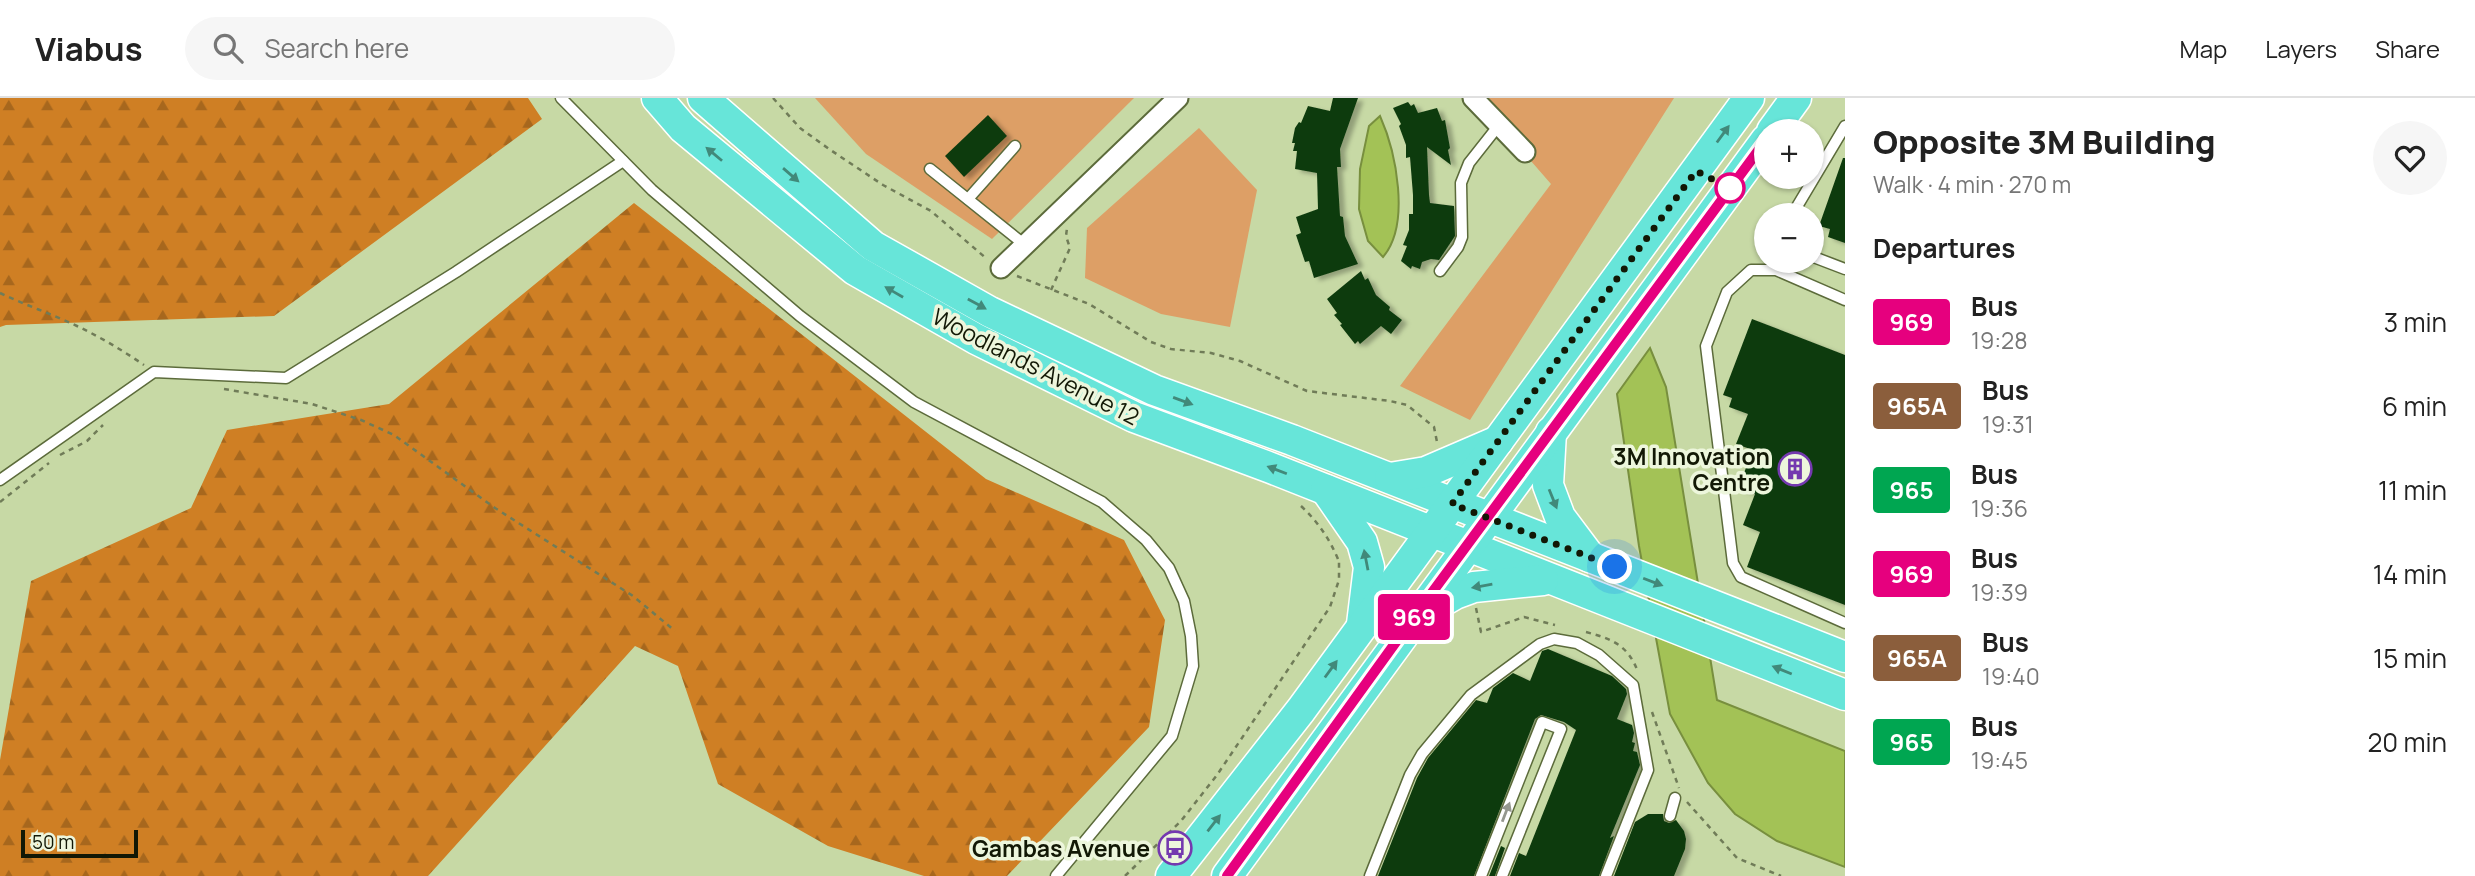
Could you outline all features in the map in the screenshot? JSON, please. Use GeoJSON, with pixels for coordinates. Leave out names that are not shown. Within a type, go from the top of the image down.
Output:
{"type":"FeatureCollection","features":[{"type":"Feature","properties":{"kind":"main road","name":"Woodlands Avenue 12"},"geometry":{"type":"LineString","coordinates":[[657,98],[683,128],[855,270],[976,339],[1134,417],[1845,695]]}},
{"type":"Feature","properties":{"kind":"main road","name":"Woodlands Avenue 12"},"geometry":{"type":"LineString","coordinates":[[703,98],[873,246],[990,312],[1154,390],[1292,440],[1845,657]]}},
{"type":"Feature","properties":{"kind":"main road"},"geometry":{"type":"LineString","coordinates":[[1171,876],[1293,720],[1749,98]]}},
{"type":"Feature","properties":{"kind":"main road"},"geometry":{"type":"LineString","coordinates":[[1781,119],[1796,98]]}},
{"type":"Feature","properties":{"kind":"main road"},"geometry":{"type":"LineString","coordinates":[[1227,876],[1754,155]]}},
{"type":"Feature","properties":{"kind":"main road"},"geometry":{"type":"LineString","coordinates":[[1550,432],[1548,485],[1560,517],[1590,557]]}},
{"type":"Feature","properties":{"kind":"main road"},"geometry":{"type":"LineString","coordinates":[[1390,478],[1426,472],[1499,440]]}},
{"type":"Feature","properties":{"kind":"main road"},"geometry":{"type":"LineString","coordinates":[[1326,490],[1362,542],[1365,552],[1369,568],[1361,628]]}},
{"type":"Feature","properties":{"kind":"main road"},"geometry":{"type":"LineString","coordinates":[[1414,617],[1455,594],[1474,587],[1550,580]]}},
{"type":"Feature","properties":{"kind":"street"},"geometry":{"type":"LineString","coordinates":[[1001,268],[1178,98]]}},
{"type":"Feature","properties":{"kind":"street"},"geometry":{"type":"LineString","coordinates":[[1473,98],[1525,152]]}},
{"type":"Feature","properties":{"kind":"lane"},"geometry":{"type":"LineString","coordinates":[[561,98],[652,190],[800,316],[914,402],[1102,502],[1146,540],[1170,568],[1185,601],[1193,666],[1172,736],[1056,876]]}},
{"type":"Feature","properties":{"kind":"lane"},"geometry":{"type":"LineString","coordinates":[[1440,271],[1462,237],[1461,183],[1469,163],[1499,125]]}},
{"type":"Feature","properties":{"kind":"lane"},"geometry":{"type":"LineString","coordinates":[[1799,203],[1845,125]]}},
{"type":"Feature","properties":{"kind":"lane"},"geometry":{"type":"LineString","coordinates":[[968,199],[1015,146]]}},
{"type":"Feature","properties":{"kind":"lane"},"geometry":{"type":"LineString","coordinates":[[0,480],[154,372],[286,378],[456,272],[623,160]]}},
{"type":"Feature","properties":{"kind":"lane"},"geometry":{"type":"LineString","coordinates":[[930,169],[1025,245]]}},
{"type":"Feature","properties":{"kind":"lane"},"geometry":{"type":"LineString","coordinates":[[1824,261],[1845,269]]}},
{"type":"Feature","properties":{"kind":"lane"},"geometry":{"type":"LineString","coordinates":[[1845,300],[1776,270],[1751,270],[1727,292],[1706,345],[1733,563],[1741,577],[1845,623]]}},
{"type":"Feature","properties":{"kind":"lane"},"geometry":{"type":"LineString","coordinates":[[1370,876],[1410,775],[1422,754],[1471,695],[1540,644],[1554,639],[1577,643],[1599,655],[1633,685],[1648,770],[1606,876]]}},
{"type":"Feature","properties":{"kind":"lane"},"geometry":{"type":"LineString","coordinates":[[1481,876],[1542,722],[1561,729],[1502,876]]}},
{"type":"Feature","properties":{"kind":"lane"},"geometry":{"type":"LineString","coordinates":[[1670,816],[1675,798]]}},
{"type":"Feature","properties":{"kind":"path"},"geometry":{"type":"LineString","coordinates":[[773,98],[786,115],[810,135],[883,185],[931,211],[977,252],[1001,268],[1027,281],[1089,304],[1151,342],[1171,349],[1211,353],[1240,361],[1307,391],[1407,405],[1434,427],[1439,447]]}},
{"type":"Feature","properties":{"kind":"path"},"geometry":{"type":"LineString","coordinates":[[0,293],[116,345],[154,372]]}},
{"type":"Feature","properties":{"kind":"path"},"geometry":{"type":"LineString","coordinates":[[219,388],[312,404],[361,420],[394,435],[495,508],[634,596],[675,631]]}},
{"type":"Feature","properties":{"kind":"path"},"geometry":{"type":"LineString","coordinates":[[0,502],[57,456],[87,441],[103,425]]}},
{"type":"Feature","properties":{"kind":"path"},"geometry":{"type":"LineString","coordinates":[[1125,876],[1181,821],[1217,775],[1329,607],[1339,580],[1338,559],[1365,552]]}},
{"type":"Feature","properties":{"kind":"shaded area"},"geometry":{"type":"Polygon","coordinates":[[[815,98],[1134,98],[992,239],[866,154],[815,98]]]}},
{"type":"Feature","properties":{"kind":"shaded area"},"geometry":{"type":"Polygon","coordinates":[[[1476,98],[1674,98],[1470,420],[1400,386],[1551,184],[1476,98]]]}},
{"type":"Feature","properties":{"kind":"shaded area"},"geometry":{"type":"Polygon","coordinates":[[[1380,116],[1395,168],[1399,207],[1392,243],[1383,257],[1368,241],[1359,209],[1360,169],[1369,126],[1380,116]]]}},
{"type":"Feature","properties":{"kind":"shaded area"},"geometry":{"type":"Polygon","coordinates":[[[1199,128],[1257,190],[1230,327],[1161,314],[1085,278],[1087,228],[1199,128]]]}},
{"type":"Feature","properties":{"kind":"shaded area"},"geometry":{"type":"Polygon","coordinates":[[[1650,348],[1666,387],[1717,700],[1845,751],[1845,867],[1777,841],[1735,814],[1708,783],[1670,714],[1639,546],[1617,394],[1650,348]]]}},
{"type":"Feature","properties":{"kind":"green space"},"geometry":{"type":"Polygon","coordinates":[[[0,98],[528,98],[542,119],[274,316],[0,327],[0,98]]]}},
{"type":"Feature","properties":{"kind":"green space"},"geometry":{"type":"Polygon","coordinates":[[[634,203],[986,479],[1124,540],[1165,620],[1149,727],[1007,876],[924,876],[828,846],[718,784],[678,666],[635,646],[428,876],[0,876],[0,760],[31,581],[191,508],[227,430],[389,404],[634,203]]]}},
{"type":"Feature","properties":{"kind":"building"},"geometry":{"type":"Polygon","coordinates":[[[1333,98],[1358,98],[1340,149],[1341,167],[1337,167],[1340,216],[1343,217],[1345,236],[1358,264],[1314,278],[1309,261],[1305,262],[1296,235],[1301,233],[1296,217],[1318,209],[1317,173],[1295,169],[1297,151],[1293,151],[1295,143],[1292,143],[1295,128],[1301,123],[1308,106],[1330,111],[1333,98]]]}},
{"type":"Feature","properties":{"kind":"building"},"geometry":{"type":"Polygon","coordinates":[[[1408,102],[1411,106],[1414,104],[1418,113],[1437,108],[1442,121],[1445,120],[1450,148],[1448,150],[1451,165],[1427,147],[1429,195],[1430,203],[1454,206],[1455,236],[1439,260],[1422,262],[1420,269],[1412,266],[1411,269],[1401,261],[1407,246],[1403,245],[1409,230],[1409,214],[1413,214],[1413,195],[1410,157],[1406,158],[1406,145],[1399,126],[1401,124],[1393,108],[1408,102]]]}},
{"type":"Feature","properties":{"kind":"building"},"geometry":{"type":"Polygon","coordinates":[[[988,115],[1007,136],[964,177],[945,156],[988,115]]]}},
{"type":"Feature","properties":{"kind":"building"},"geometry":{"type":"Polygon","coordinates":[[[1845,158],[1845,243],[1828,237],[1830,229],[1824,227],[1824,212],[1845,158]]]}},
{"type":"Feature","properties":{"kind":"building"},"geometry":{"type":"Polygon","coordinates":[[[1361,271],[1365,280],[1368,278],[1376,295],[1402,320],[1391,334],[1381,326],[1360,344],[1358,341],[1355,344],[1340,325],[1342,324],[1334,315],[1337,313],[1327,299],[1361,271]]]}},
{"type":"Feature","properties":{"kind":"building","name":"3M Innovation Centre"},"geometry":{"type":"Polygon","coordinates":[[[1752,319],[1845,355],[1845,605],[1747,567],[1760,532],[1743,525],[1755,494],[1738,488],[1753,450],[1736,444],[1748,414],[1729,407],[1732,398],[1723,395],[1752,319]]]}},
{"type":"Feature","properties":{"kind":"building"},"geometry":{"type":"Polygon","coordinates":[[[1548,649],[1612,676],[1626,689],[1627,694],[1617,719],[1632,725],[1632,742],[1635,743],[1633,751],[1637,752],[1640,765],[1610,838],[1614,836],[1599,876],[1510,876],[1519,853],[1526,856],[1576,730],[1564,722],[1541,715],[1535,719],[1474,876],[1378,876],[1417,778],[1428,758],[1476,700],[1487,703],[1493,688],[1513,673],[1530,681],[1542,651],[1548,649]]]}},
{"type":"Feature","properties":{"kind":"building"},"geometry":{"type":"Polygon","coordinates":[[[1648,814],[1663,814],[1664,821],[1669,823],[1676,820],[1684,831],[1685,849],[1674,876],[1614,876],[1635,822],[1648,814]]]}},
{"type":"Feature","properties":{"kind":"building"},"geometry":{"type":"Polygon","coordinates":[[[1501,846],[1505,848],[1495,876],[1489,876],[1501,846]]]}},
{"type":"Feature","properties":{"kind":"bus line","name":"969"},"geometry":{"type":"LineString","coordinates":[[1227,876],[1414,617],[1754,156]]}},
{"type":"Feature","properties":{"kind":"place","name":"3M Innovation Centre"},"geometry":{"type":"Point","coordinates":[1795,469]}},
{"type":"Feature","properties":{"kind":"place","name":"Gambas Avenue"},"geometry":{"type":"Point","coordinates":[1175,848]}},
{"type":"Feature","properties":{"kind":"route"},"geometry":{"type":"LineString","coordinates":[[1615,567],[1452,504],[1696,171],[1730,188]]}}]}
